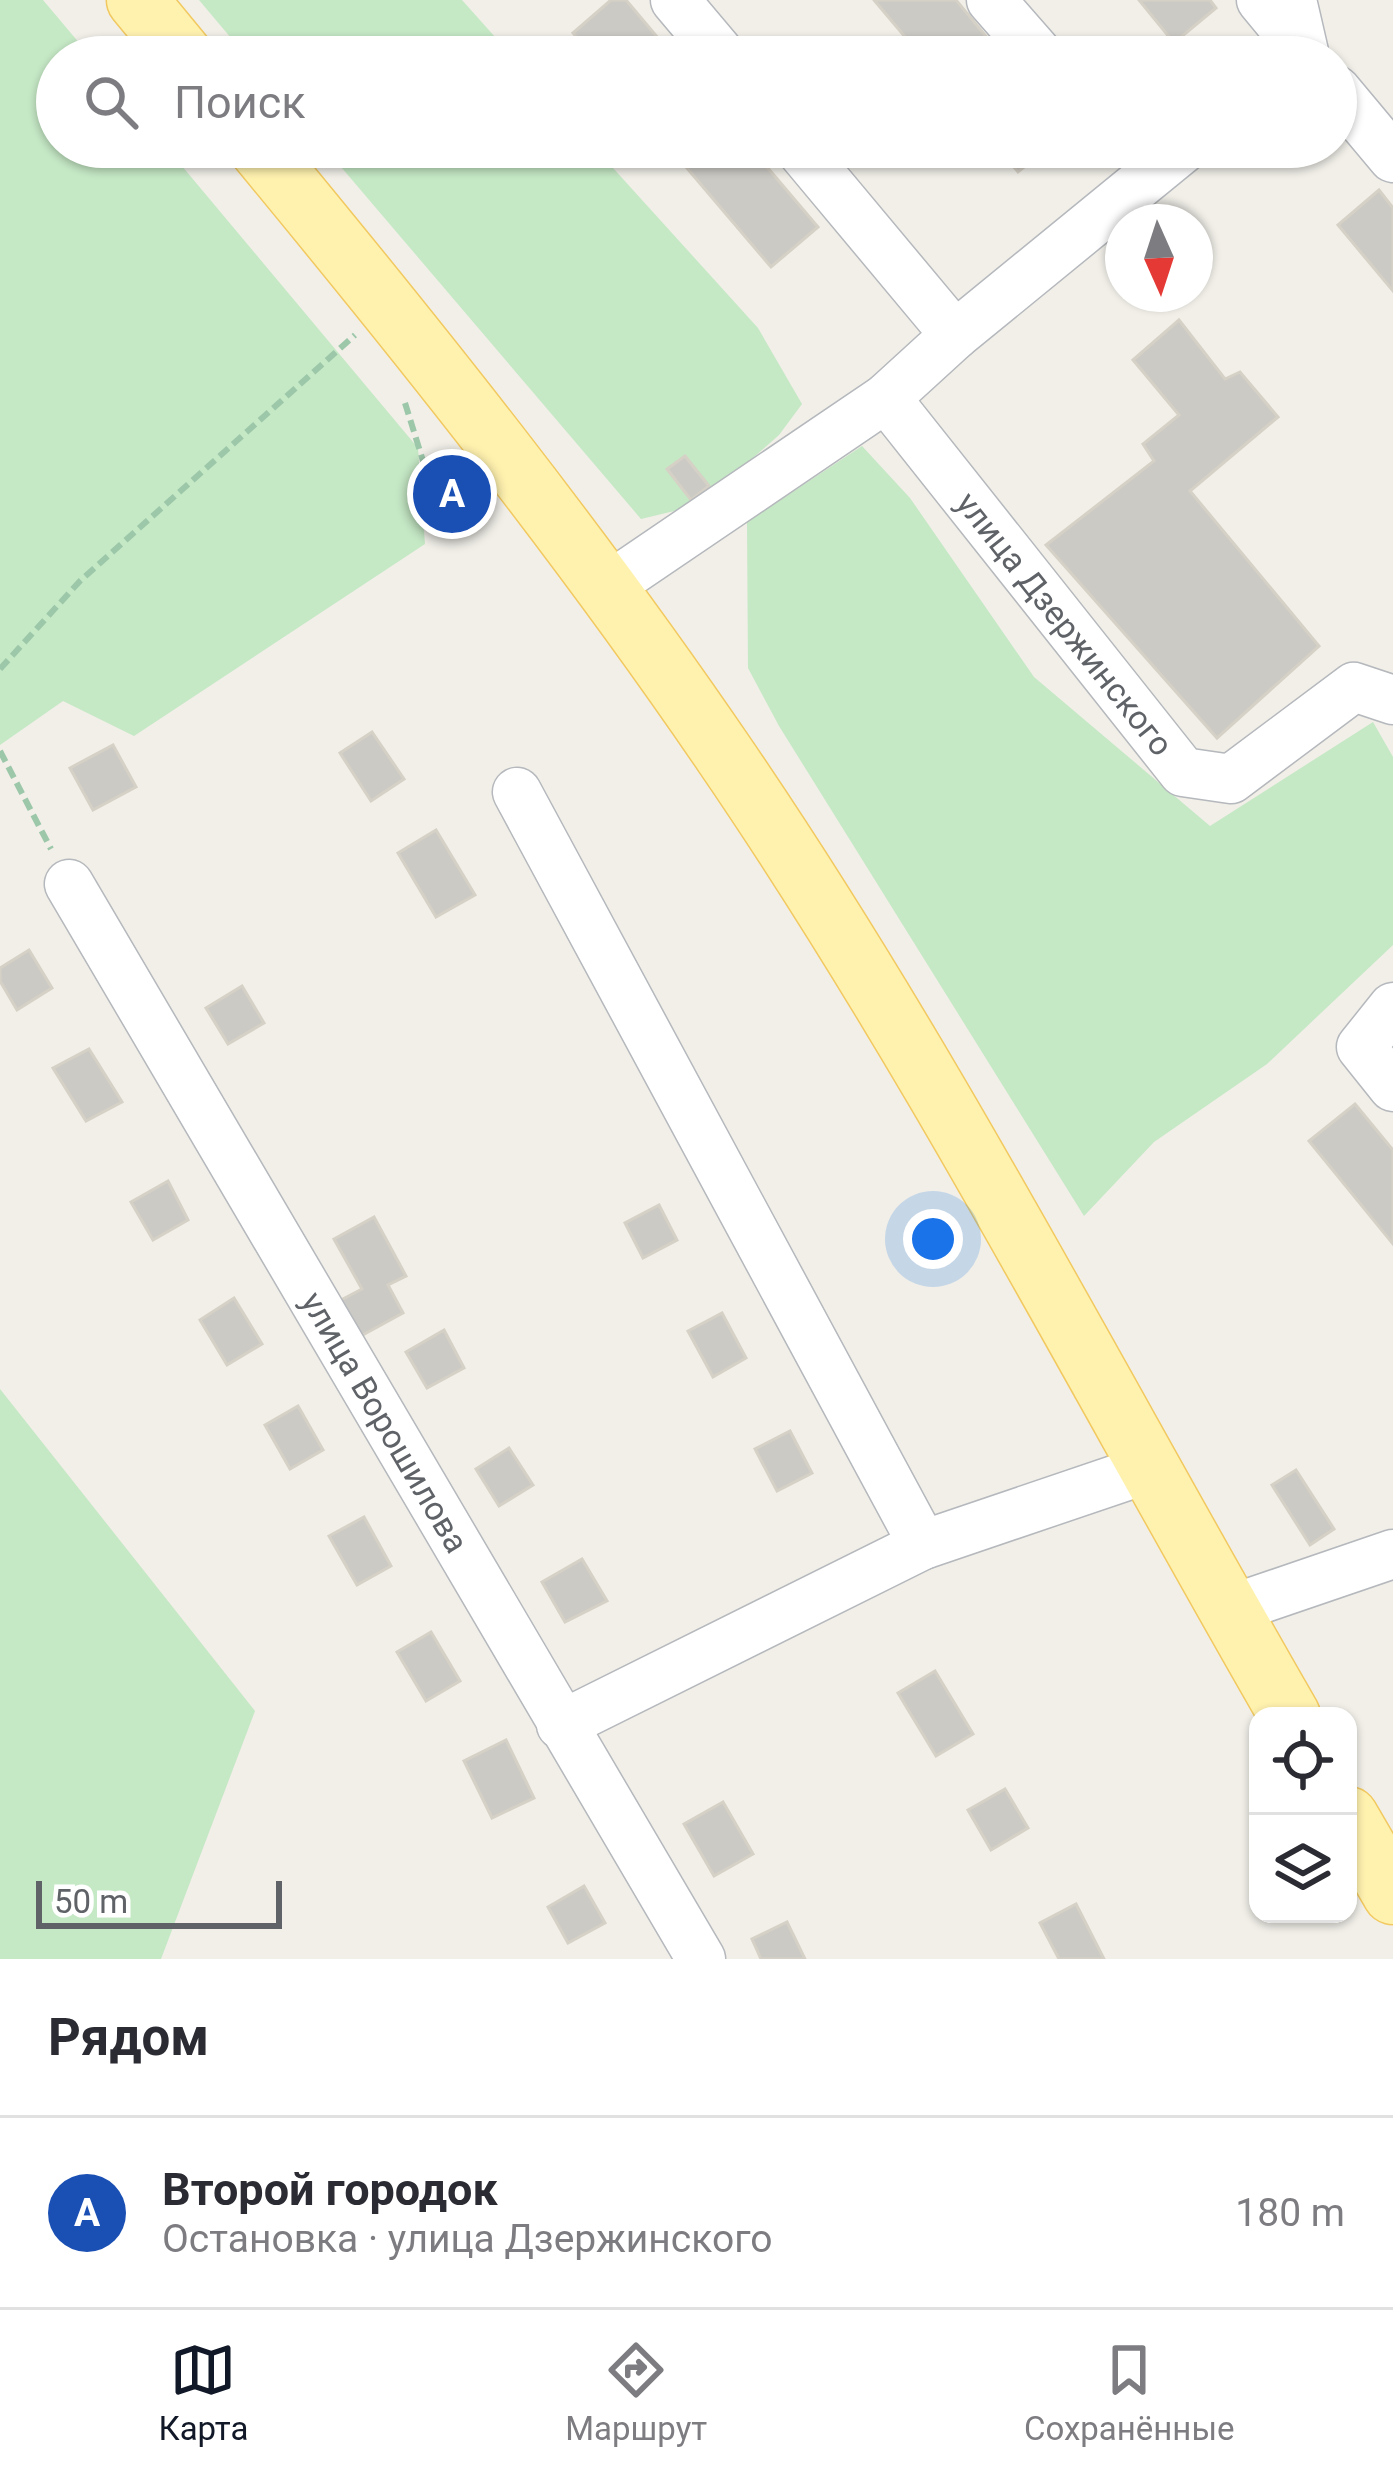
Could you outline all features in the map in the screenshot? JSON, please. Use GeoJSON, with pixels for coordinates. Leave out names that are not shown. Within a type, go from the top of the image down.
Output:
{"type":"FeatureCollection","features":[{"type":"Feature","properties":{"kind":"main road"},"geometry":{"type":"LineString","coordinates":[[137,0],[167,36]]}},
{"type":"Feature","properties":{"kind":"main road"},"geometry":{"type":"LineString","coordinates":[[276,168],[389,304],[606,588],[727,757],[895,1027],[1285,1707]]}},
{"type":"Feature","properties":{"kind":"main road"},"geometry":{"type":"LineString","coordinates":[[1357,1832],[1393,1894]]}},
{"type":"Feature","properties":{"kind":"street"},"geometry":{"type":"LineString","coordinates":[[676,0],[706,36]]}},
{"type":"Feature","properties":{"kind":"street"},"geometry":{"type":"LineString","coordinates":[[991,0],[1023,36]]}},
{"type":"Feature","properties":{"kind":"street"},"geometry":{"type":"LineString","coordinates":[[1261,0],[1289,36]]}},
{"type":"Feature","properties":{"kind":"street"},"geometry":{"type":"LineString","coordinates":[[1292,0],[1300,36]]}},
{"type":"Feature","properties":{"kind":"street"},"geometry":{"type":"LineString","coordinates":[[1357,115],[1393,158]]}},
{"type":"Feature","properties":{"kind":"street"},"geometry":{"type":"LineString","coordinates":[[816,168],[955,335]]}},
{"type":"Feature","properties":{"kind":"street"},"geometry":{"type":"LineString","coordinates":[[606,588],[886,398],[1139,168]]}},
{"type":"Feature","properties":{"kind":"street","name":"улица Дзержинского"},"geometry":{"type":"LineString","coordinates":[[886,398],[1183,772],[1231,779],[1354,687],[1393,700]]}},
{"type":"Feature","properties":{"kind":"street"},"geometry":{"type":"LineString","coordinates":[[517,792],[923,1545]]}},
{"type":"Feature","properties":{"kind":"street","name":"улица Ворошилова"},"geometry":{"type":"LineString","coordinates":[[70,884],[701,1959]]}},
{"type":"Feature","properties":{"kind":"street"},"geometry":{"type":"LineString","coordinates":[[1393,1007],[1361,1047],[1393,1087]]}},
{"type":"Feature","properties":{"kind":"street"},"geometry":{"type":"LineString","coordinates":[[560,1725],[923,1545],[1150,1468]]}},
{"type":"Feature","properties":{"kind":"street"},"geometry":{"type":"LineString","coordinates":[[1229,1610],[1393,1554]]}},
{"type":"Feature","properties":{"kind":"path"},"geometry":{"type":"LineString","coordinates":[[0,669],[80,580],[389,304]]}},
{"type":"Feature","properties":{"kind":"path"},"geometry":{"type":"LineString","coordinates":[[0,751],[70,884]]}},
{"type":"Feature","properties":{"kind":"green space"},"geometry":{"type":"Polygon","coordinates":[[[0,0],[43,0],[73,36],[36,36],[36,168],[184,168],[418,448],[425,544],[134,736],[63,701],[0,745],[0,0]]]}},
{"type":"Feature","properties":{"kind":"green space"},"geometry":{"type":"Polygon","coordinates":[[[199,0],[462,0],[494,36],[229,36],[199,0]]]}},
{"type":"Feature","properties":{"kind":"green space"},"geometry":{"type":"Polygon","coordinates":[[[342,168],[613,168],[758,328],[802,404],[779,435],[699,505],[641,519],[342,168]]]}},
{"type":"Feature","properties":{"kind":"green space"},"geometry":{"type":"Polygon","coordinates":[[[862,446],[910,498],[1034,677],[1210,826],[1373,722],[1393,757],[1393,945],[1267,1064],[1154,1142],[1084,1216],[779,726],[748,668],[747,522],[862,446]]]}},
{"type":"Feature","properties":{"kind":"green space"},"geometry":{"type":"Polygon","coordinates":[[[0,1389],[255,1711],[161,1959],[0,1959],[0,1389]]]}},
{"type":"Feature","properties":{"kind":"building"},"geometry":{"type":"Polygon","coordinates":[[[611,0],[626,0],[656,36],[576,36],[573,33],[611,0]]]}},
{"type":"Feature","properties":{"kind":"building"},"geometry":{"type":"Polygon","coordinates":[[[874,0],[956,0],[986,36],[904,36],[874,0]]]}},
{"type":"Feature","properties":{"kind":"building"},"geometry":{"type":"Polygon","coordinates":[[[1139,0],[1210,0],[1216,8],[1182,36],[1168,36],[1139,0]]]}},
{"type":"Feature","properties":{"kind":"building"},"geometry":{"type":"Polygon","coordinates":[[[687,168],[768,168],[818,227],[771,267],[687,168]]]}},
{"type":"Feature","properties":{"kind":"building"},"geometry":{"type":"Polygon","coordinates":[[[1379,190],[1393,208],[1393,291],[1338,225],[1379,190]]]}},
{"type":"Feature","properties":{"kind":"building"},"geometry":{"type":"Polygon","coordinates":[[[1179,320],[1225,379],[1240,372],[1278,417],[1190,491],[1319,646],[1217,738],[1046,545],[1154,461],[1143,444],[1179,415],[1133,360],[1179,320]]]}},
{"type":"Feature","properties":{"kind":"building"},"geometry":{"type":"Polygon","coordinates":[[[685,456],[709,486],[691,500],[667,469],[685,456]]]}},
{"type":"Feature","properties":{"kind":"building"},"geometry":{"type":"Polygon","coordinates":[[[372,732],[404,779],[371,801],[340,753],[372,732]]]}},
{"type":"Feature","properties":{"kind":"building"},"geometry":{"type":"Polygon","coordinates":[[[113,745],[136,787],[93,810],[70,768],[113,745]]]}},
{"type":"Feature","properties":{"kind":"building"},"geometry":{"type":"Polygon","coordinates":[[[436,830],[475,895],[436,917],[398,853],[436,830]]]}},
{"type":"Feature","properties":{"kind":"building"},"geometry":{"type":"Polygon","coordinates":[[[29,950],[52,988],[17,1010],[0,981],[0,968],[29,950]]]}},
{"type":"Feature","properties":{"kind":"building"},"geometry":{"type":"Polygon","coordinates":[[[242,986],[264,1023],[228,1044],[206,1008],[242,986]]]}},
{"type":"Feature","properties":{"kind":"building"},"geometry":{"type":"Polygon","coordinates":[[[89,1049],[122,1102],[86,1121],[53,1068],[89,1049]]]}},
{"type":"Feature","properties":{"kind":"building"},"geometry":{"type":"Polygon","coordinates":[[[1355,1104],[1393,1150],[1393,1244],[1309,1141],[1355,1104]]]}},
{"type":"Feature","properties":{"kind":"building"},"geometry":{"type":"Polygon","coordinates":[[[168,1181],[188,1220],[153,1240],[131,1202],[168,1181]]]}},
{"type":"Feature","properties":{"kind":"building"},"geometry":{"type":"Polygon","coordinates":[[[659,1205],[677,1240],[643,1258],[625,1223],[659,1205]]]}},
{"type":"Feature","properties":{"kind":"building"},"geometry":{"type":"Polygon","coordinates":[[[374,1217],[406,1276],[388,1285],[403,1313],[359,1337],[339,1301],[362,1289],[334,1239],[374,1217]]]}},
{"type":"Feature","properties":{"kind":"building"},"geometry":{"type":"Polygon","coordinates":[[[234,1298],[262,1344],[227,1365],[200,1320],[234,1298]]]}},
{"type":"Feature","properties":{"kind":"building"},"geometry":{"type":"Polygon","coordinates":[[[722,1313],[746,1358],[713,1377],[688,1331],[722,1313]]]}},
{"type":"Feature","properties":{"kind":"building"},"geometry":{"type":"Polygon","coordinates":[[[444,1330],[464,1368],[427,1388],[406,1352],[444,1330]]]}},
{"type":"Feature","properties":{"kind":"building"},"geometry":{"type":"Polygon","coordinates":[[[298,1406],[323,1450],[290,1469],[265,1425],[298,1406]]]}},
{"type":"Feature","properties":{"kind":"building"},"geometry":{"type":"Polygon","coordinates":[[[790,1431],[812,1473],[777,1491],[755,1449],[790,1431]]]}},
{"type":"Feature","properties":{"kind":"building"},"geometry":{"type":"Polygon","coordinates":[[[509,1448],[533,1485],[499,1506],[476,1469],[509,1448]]]}},
{"type":"Feature","properties":{"kind":"building"},"geometry":{"type":"Polygon","coordinates":[[[1296,1470],[1334,1529],[1310,1545],[1272,1485],[1296,1470]]]}},
{"type":"Feature","properties":{"kind":"building"},"geometry":{"type":"Polygon","coordinates":[[[364,1517],[391,1566],[357,1585],[329,1536],[364,1517]]]}},
{"type":"Feature","properties":{"kind":"building"},"geometry":{"type":"Polygon","coordinates":[[[582,1559],[607,1601],[565,1622],[542,1582],[582,1559]]]}},
{"type":"Feature","properties":{"kind":"building"},"geometry":{"type":"Polygon","coordinates":[[[431,1632],[460,1681],[426,1701],[397,1652],[431,1632]]]}},
{"type":"Feature","properties":{"kind":"building"},"geometry":{"type":"Polygon","coordinates":[[[935,1671],[973,1734],[936,1756],[898,1693],[935,1671]]]}},
{"type":"Feature","properties":{"kind":"building"},"geometry":{"type":"Polygon","coordinates":[[[506,1740],[534,1798],[492,1818],[464,1761],[506,1740]]]}},
{"type":"Feature","properties":{"kind":"building"},"geometry":{"type":"Polygon","coordinates":[[[1005,1789],[1028,1828],[991,1850],[968,1810],[1005,1789]]]}},
{"type":"Feature","properties":{"kind":"building"},"geometry":{"type":"Polygon","coordinates":[[[723,1802],[753,1854],[714,1876],[684,1824],[723,1802]]]}},
{"type":"Feature","properties":{"kind":"building"},"geometry":{"type":"Polygon","coordinates":[[[584,1886],[605,1923],[568,1943],[548,1907],[584,1886]]]}},
{"type":"Feature","properties":{"kind":"building"},"geometry":{"type":"Polygon","coordinates":[[[1076,1904],[1104,1959],[1059,1959],[1040,1923],[1076,1904]]]}},
{"type":"Feature","properties":{"kind":"building"},"geometry":{"type":"Polygon","coordinates":[[[787,1922],[805,1959],[761,1959],[752,1939],[787,1922]]]}},
{"type":"Feature","properties":{"kind":"place","name":"Второй городок"},"geometry":{"type":"Point","coordinates":[452,494]}}]}
